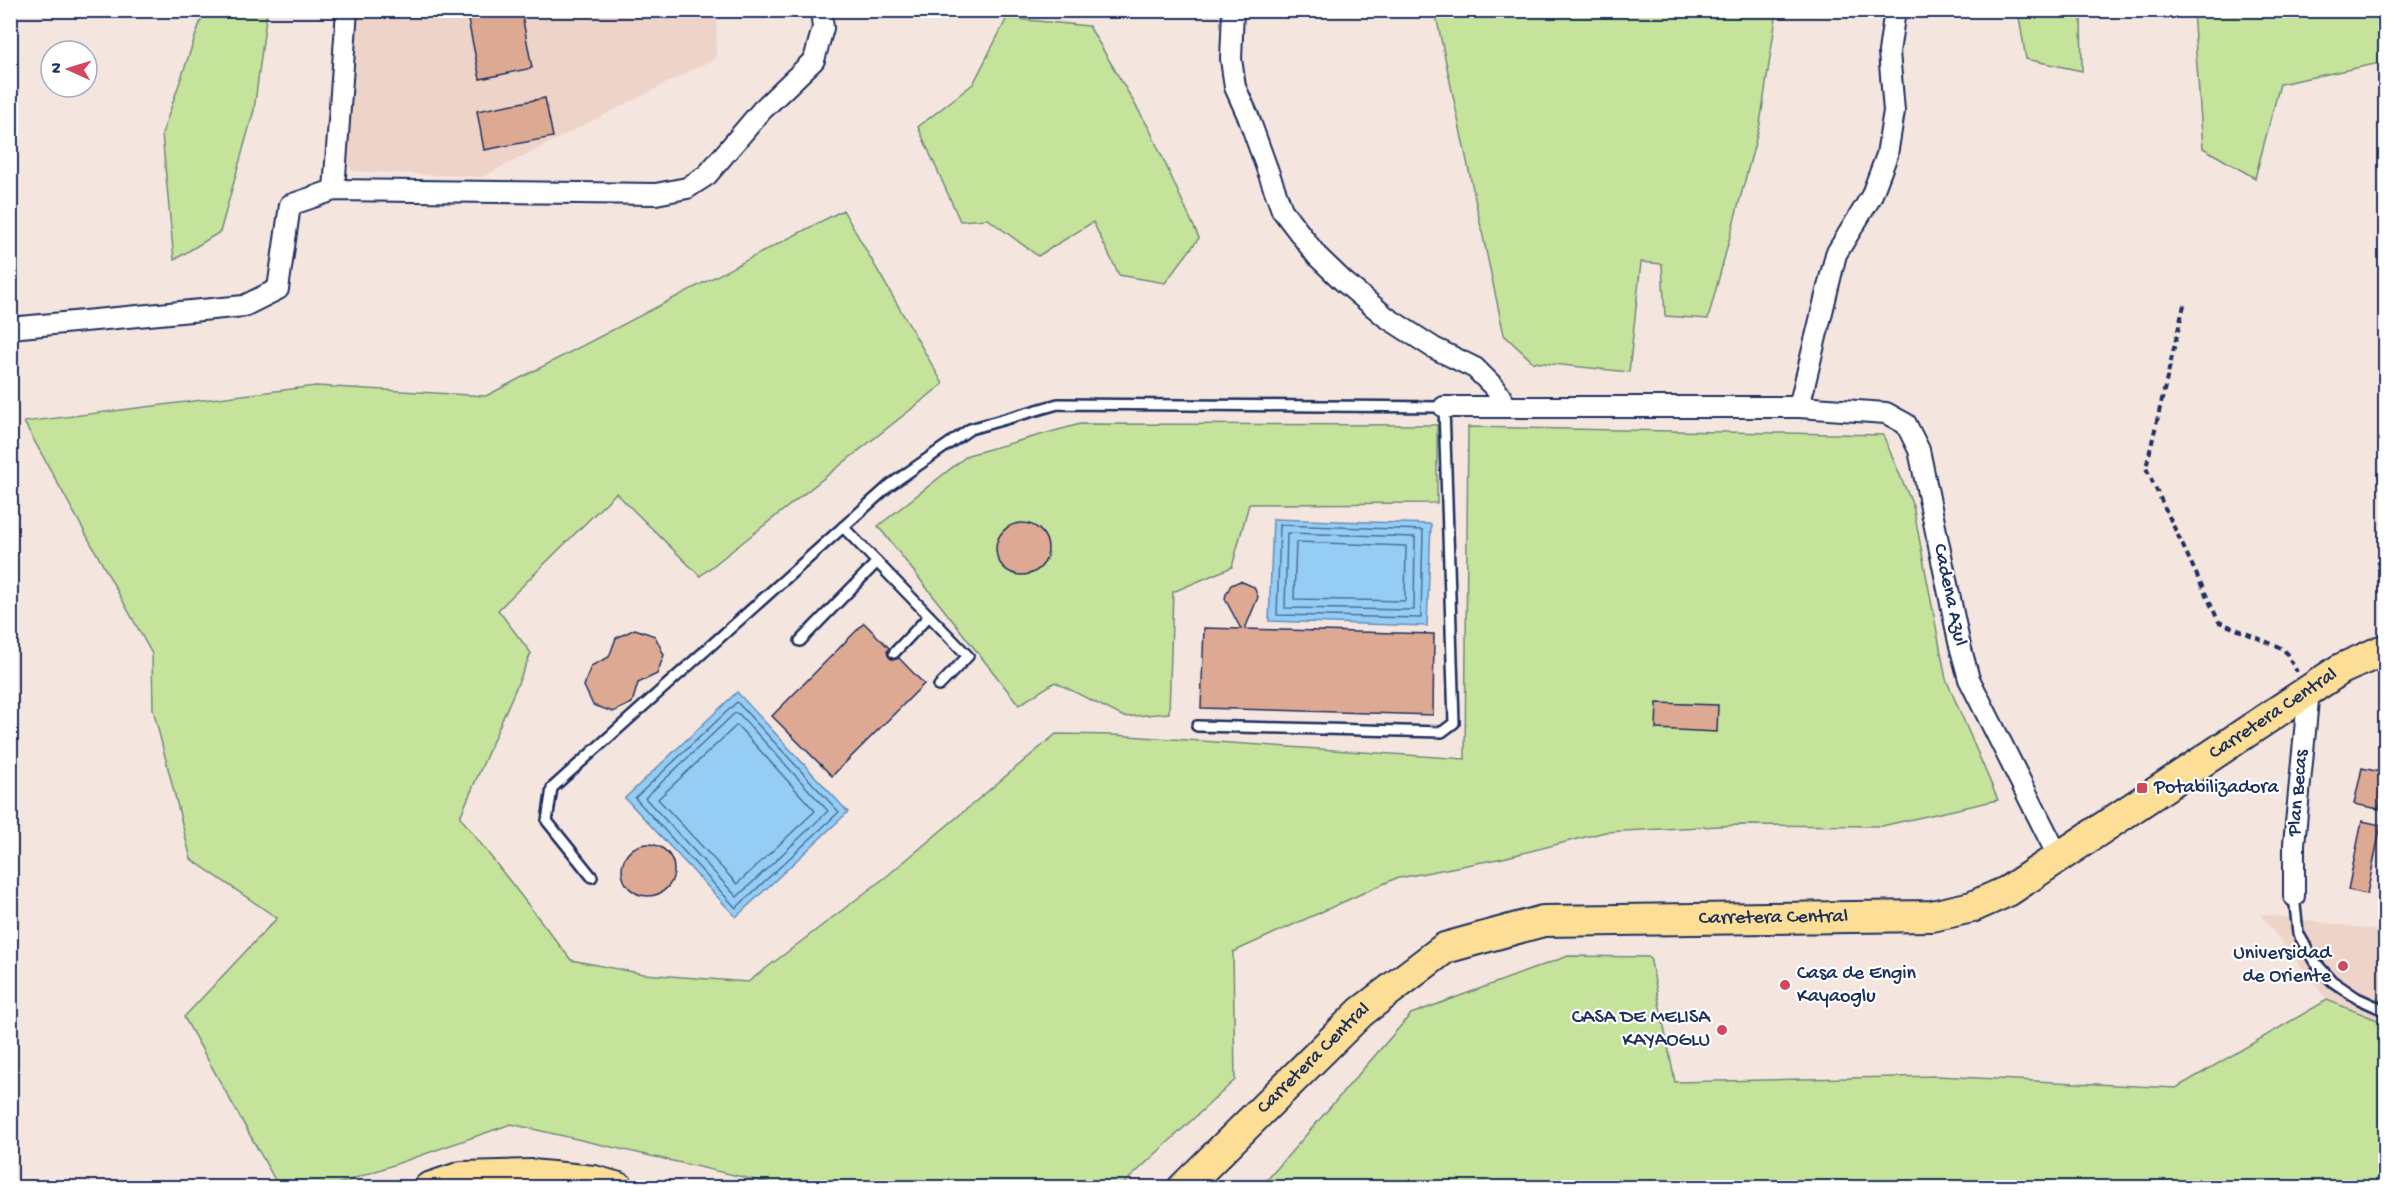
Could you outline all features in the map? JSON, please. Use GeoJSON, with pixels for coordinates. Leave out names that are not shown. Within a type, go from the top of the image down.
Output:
{"type":"FeatureCollection","features":[{"type":"Feature","properties":{"kind":"main road","name":"Carretera Central"},"geometry":{"type":"LineString","coordinates":[[1183,1188],[1361,1012],[1445,948],[1543,921],[1932,916],[1972,907],[2008,891],[2341,669],[2385,650]]}},
{"type":"Feature","properties":{"kind":"main road"},"geometry":{"type":"LineString","coordinates":[[429,1188],[462,1177],[531,1176],[594,1181],[619,1188]]}},
{"type":"Feature","properties":{"kind":"street"},"geometry":{"type":"LineString","coordinates":[[334,190],[347,10]]}},
{"type":"Feature","properties":{"kind":"street"},"geometry":{"type":"LineString","coordinates":[[10,328],[244,306],[278,289],[290,205],[334,190],[656,194],[687,188],[707,175],[762,110],[814,60],[823,28],[820,10]]}},
{"type":"Feature","properties":{"kind":"street"},"geometry":{"type":"LineString","coordinates":[[1233,10],[1230,59],[1235,87],[1282,210],[1317,256],[1343,281],[1396,323],[1434,348],[1474,368],[1496,388],[1506,407]]}},
{"type":"Feature","properties":{"kind":"street"},"geometry":{"type":"LineString","coordinates":[[1799,407],[1836,255],[1871,197],[1887,155],[1894,111],[1889,52],[1894,10]]}},
{"type":"Feature","properties":{"kind":"street","name":"Cadena Azul"},"geometry":{"type":"LineString","coordinates":[[1444,407],[1799,407],[1886,413],[1906,424],[1919,450],[1959,642],[1969,679],[2059,858]]}},
{"type":"Feature","properties":{"kind":"street","name":"Plan Becas"},"geometry":{"type":"LineString","coordinates":[[2294,896],[2294,844],[2308,690]]}},
{"type":"Feature","properties":{"kind":"lane"},"geometry":{"type":"LineString","coordinates":[[592,877],[547,821],[552,788],[890,485],[970,429],[1058,404],[1444,407],[1454,723],[1442,732],[1197,726]]}},
{"type":"Feature","properties":{"kind":"lane"},"geometry":{"type":"LineString","coordinates":[[843,527],[968,656],[939,686]]}},
{"type":"Feature","properties":{"kind":"lane"},"geometry":{"type":"LineString","coordinates":[[800,641],[877,562]]}},
{"type":"Feature","properties":{"kind":"lane"},"geometry":{"type":"LineString","coordinates":[[894,653],[929,616]]}},
{"type":"Feature","properties":{"kind":"lane"},"geometry":{"type":"LineString","coordinates":[[2294,896],[2298,933],[2314,961],[2332,981],[2357,998],[2385,1011]]}},
{"type":"Feature","properties":{"kind":"path"},"geometry":{"type":"LineString","coordinates":[[2184,305],[2146,468],[2219,622],[2284,649],[2308,690]]}},
{"type":"Feature","properties":{"kind":"shaded area"},"geometry":{"type":"Polygon","coordinates":[[[355,11],[717,11],[716,58],[482,177],[352,171],[341,145],[355,11]]]}},
{"type":"Feature","properties":{"kind":"shaded area","name":"Universidad de Oriente"},"geometry":{"type":"Polygon","coordinates":[[[2260,914],[2385,931],[2385,1023],[2327,1000],[2260,914]]]}},
{"type":"Feature","properties":{"kind":"green space"},"geometry":{"type":"Polygon","coordinates":[[[204,11],[267,11],[254,110],[220,232],[174,260],[162,134],[204,11]]]}},
{"type":"Feature","properties":{"kind":"green space"},"geometry":{"type":"Polygon","coordinates":[[[1435,11],[1777,11],[1760,124],[1708,319],[1665,316],[1662,264],[1641,262],[1629,372],[1533,362],[1504,335],[1435,11]]]}},
{"type":"Feature","properties":{"kind":"green space"},"geometry":{"type":"Polygon","coordinates":[[[2018,11],[2093,11],[2081,13],[2082,71],[2026,59],[2018,11]]]}},
{"type":"Feature","properties":{"kind":"green space"},"geometry":{"type":"Polygon","coordinates":[[[2193,11],[2385,11],[2385,62],[2280,84],[2255,178],[2203,148],[2193,11]]]}},
{"type":"Feature","properties":{"kind":"green space"},"geometry":{"type":"Polygon","coordinates":[[[1007,18],[1089,26],[1149,128],[1199,238],[1165,283],[1119,275],[1093,222],[1038,256],[988,219],[960,221],[918,127],[973,84],[1007,18]]]}},
{"type":"Feature","properties":{"kind":"green space"},"geometry":{"type":"Polygon","coordinates":[[[843,210],[943,384],[700,576],[616,493],[498,610],[531,653],[460,817],[571,960],[644,974],[748,982],[887,876],[1056,734],[1113,735],[1465,759],[1468,427],[1883,435],[1913,506],[1946,679],[1998,800],[1882,826],[1738,825],[1605,832],[1503,858],[1394,879],[1233,952],[1235,1080],[1120,1187],[786,1187],[511,1124],[330,1187],[279,1187],[184,1017],[277,918],[191,859],[153,709],[152,654],[24,422],[316,386],[486,396],[843,210]]]}},
{"type":"Feature","properties":{"kind":"green space"},"geometry":{"type":"Polygon","coordinates":[[[1080,424],[1437,425],[1437,503],[1249,504],[1232,567],[1173,592],[1169,713],[1124,717],[1055,682],[1019,705],[878,526],[968,455],[1080,424]]]}},
{"type":"Feature","properties":{"kind":"green space"},"geometry":{"type":"Polygon","coordinates":[[[1568,956],[1650,957],[1675,1082],[1937,1076],[2176,1088],[2327,1000],[2385,1023],[2385,1187],[1261,1187],[1411,1014],[1568,956]]]}},
{"type":"Feature","properties":{"kind":"water"},"geometry":{"type":"Polygon","coordinates":[[[1273,519],[1431,524],[1427,626],[1269,621],[1273,519]]]}},
{"type":"Feature","properties":{"kind":"water"},"geometry":{"type":"Polygon","coordinates":[[[737,692],[848,812],[736,917],[625,798],[737,692]]]}},
{"type":"Feature","properties":{"kind":"building"},"geometry":{"type":"Polygon","coordinates":[[[466,10],[521,10],[532,68],[480,79],[466,10]]]}},
{"type":"Feature","properties":{"kind":"building"},"geometry":{"type":"Polygon","coordinates":[[[545,98],[553,137],[484,150],[477,111],[545,98]]]}},
{"type":"Feature","properties":{"kind":"building"},"geometry":{"type":"Polygon","coordinates":[[[1017,523],[1027,523],[1036,527],[1044,535],[1048,549],[1044,563],[1036,571],[1027,575],[1017,575],[1008,571],[1000,563],[996,554],[996,544],[1000,535],[1008,527],[1017,523]]]}},
{"type":"Feature","properties":{"kind":"building"},"geometry":{"type":"Polygon","coordinates":[[[1240,581],[1254,587],[1258,597],[1245,629],[1434,634],[1433,715],[1201,708],[1204,628],[1241,629],[1225,599],[1231,585],[1240,581]]]}},
{"type":"Feature","properties":{"kind":"building"},"geometry":{"type":"Polygon","coordinates":[[[864,623],[889,648],[887,652],[889,657],[893,660],[899,658],[924,684],[832,776],[772,716],[864,623]]]}},
{"type":"Feature","properties":{"kind":"building"},"geometry":{"type":"Polygon","coordinates":[[[635,629],[655,636],[664,655],[657,674],[638,683],[632,703],[613,712],[593,705],[584,686],[591,666],[609,657],[616,638],[635,629]]]}},
{"type":"Feature","properties":{"kind":"building"},"geometry":{"type":"Polygon","coordinates":[[[1657,703],[1718,705],[1717,732],[1656,729],[1657,703]]]}},
{"type":"Feature","properties":{"kind":"building"},"geometry":{"type":"Polygon","coordinates":[[[2362,768],[2385,773],[2379,809],[2354,804],[2362,768]]]}},
{"type":"Feature","properties":{"kind":"building"},"geometry":{"type":"Polygon","coordinates":[[[2362,821],[2381,825],[2367,894],[2348,890],[2362,821]]]}},
{"type":"Feature","properties":{"kind":"building"},"geometry":{"type":"Polygon","coordinates":[[[648,844],[662,848],[670,856],[674,870],[670,884],[662,892],[648,896],[634,892],[626,884],[622,870],[626,856],[634,848],[648,844]]]}},
{"type":"Feature","properties":{"kind":"place","name":"Potabilizadora"},"geometry":{"type":"Point","coordinates":[2142,788]}},
{"type":"Feature","properties":{"kind":"place","name":"Universidad de Oriente"},"geometry":{"type":"Point","coordinates":[2343,966]}},
{"type":"Feature","properties":{"kind":"place","name":"Casa de Engin Kayaoglu"},"geometry":{"type":"Point","coordinates":[1785,985]}},
{"type":"Feature","properties":{"kind":"place","name":"CASA DE MELISA KAYAOGLU"},"geometry":{"type":"Point","coordinates":[1722,1030]}}]}
